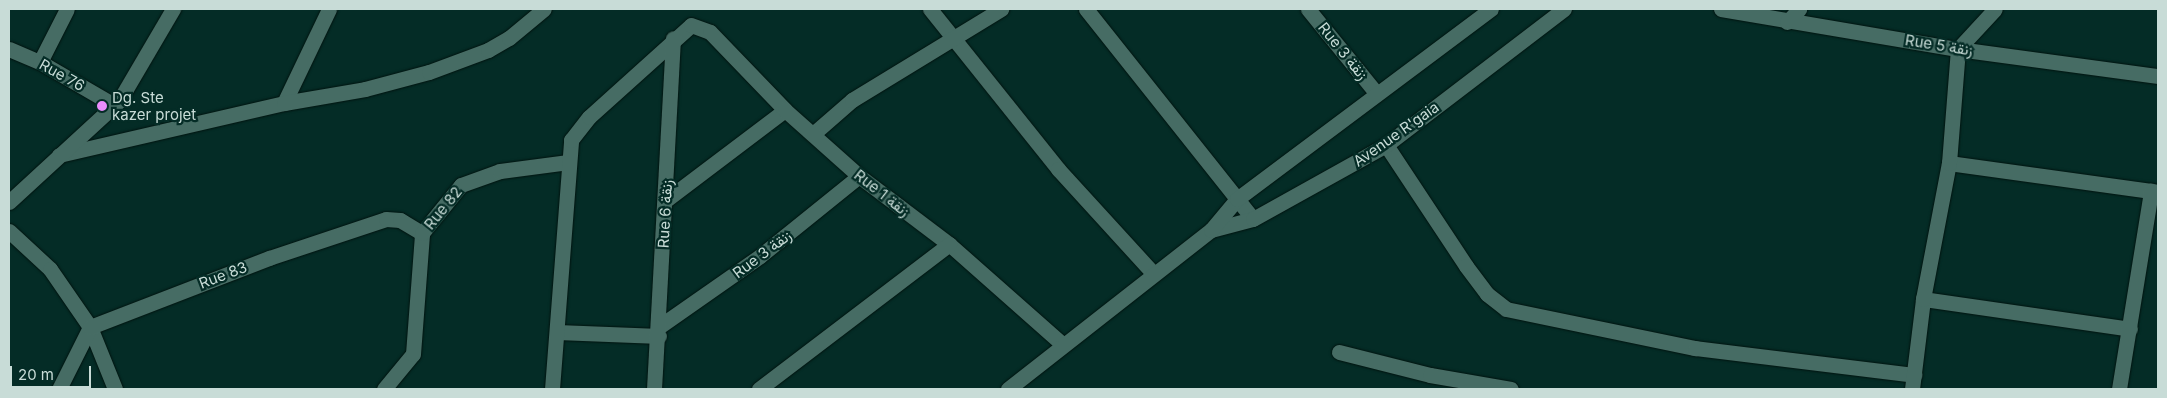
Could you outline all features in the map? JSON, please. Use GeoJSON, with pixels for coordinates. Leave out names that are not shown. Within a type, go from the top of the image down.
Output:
{"type":"FeatureCollection","features":[{"type":"Feature","properties":{"kind":"street"},"geometry":{"type":"LineString","coordinates":[[40,62],[67,9]]}},
{"type":"Feature","properties":{"kind":"street"},"geometry":{"type":"LineString","coordinates":[[9,202],[114,105],[129,88],[173,9]]}},
{"type":"Feature","properties":{"kind":"street"},"geometry":{"type":"LineString","coordinates":[[284,103],[329,9]]}},
{"type":"Feature","properties":{"kind":"street"},"geometry":{"type":"LineString","coordinates":[[59,155],[284,103],[365,89],[462,62],[509,38],[544,9]]}},
{"type":"Feature","properties":{"kind":"street"},"geometry":{"type":"LineString","coordinates":[[930,9],[1058,169],[1154,274]]}},
{"type":"Feature","properties":{"kind":"street"},"geometry":{"type":"LineString","coordinates":[[813,134],[852,100],[1001,9]]}},
{"type":"Feature","properties":{"kind":"street"},"geometry":{"type":"LineString","coordinates":[[1086,9],[1253,219]]}},
{"type":"Feature","properties":{"kind":"street","name":"Rue 3 زنقة"},"geometry":{"type":"LineString","coordinates":[[1308,9],[1377,94]]}},
{"type":"Feature","properties":{"kind":"street","name":"Avenue R'gaia"},"geometry":{"type":"LineString","coordinates":[[1008,389],[1063,344],[1211,230],[1237,199],[1491,9]]}},
{"type":"Feature","properties":{"kind":"street","name":"Avenue R'gaia"},"geometry":{"type":"LineString","coordinates":[[1211,230],[1253,219],[1386,145],[1564,9]]}},
{"type":"Feature","properties":{"kind":"street","name":"Rue 5 زنقة"},"geometry":{"type":"LineString","coordinates":[[1720,9],[1787,22],[1958,49],[2158,76]]}},
{"type":"Feature","properties":{"kind":"street"},"geometry":{"type":"LineString","coordinates":[[1787,22],[1799,9]]}},
{"type":"Feature","properties":{"kind":"street"},"geometry":{"type":"LineString","coordinates":[[1386,145],[1466,266],[1487,294],[1506,309],[1695,348],[1913,382],[1923,299],[1949,163],[1958,49],[1995,9]]}},
{"type":"Feature","properties":{"kind":"street","name":"Rue 1 زنقة"},"geometry":{"type":"LineString","coordinates":[[673,39],[691,25],[710,32],[785,110],[859,176],[949,244],[1063,344]]}},
{"type":"Feature","properties":{"kind":"street"},"geometry":{"type":"LineString","coordinates":[[552,389],[558,332],[568,162],[571,140],[581,125],[673,39]]}},
{"type":"Feature","properties":{"kind":"street","name":"Rue 6 زنقة"},"geometry":{"type":"LineString","coordinates":[[654,389],[660,331],[673,39]]}},
{"type":"Feature","properties":{"kind":"street","name":"Rue 76"},"geometry":{"type":"LineString","coordinates":[[9,49],[40,62],[114,105]]}},
{"type":"Feature","properties":{"kind":"street"},"geometry":{"type":"LineString","coordinates":[[666,200],[785,110]]}},
{"type":"Feature","properties":{"kind":"street","name":"Rue 82"},"geometry":{"type":"LineString","coordinates":[[384,389],[413,354],[422,233],[467,180],[514,168],[568,162]]}},
{"type":"Feature","properties":{"kind":"street"},"geometry":{"type":"LineString","coordinates":[[1949,163],[2155,192],[2119,389]]}},
{"type":"Feature","properties":{"kind":"street","name":"Rue 3 زنقة"},"geometry":{"type":"LineString","coordinates":[[660,331],[760,256],[859,176]]}},
{"type":"Feature","properties":{"kind":"street","name":"Rue 83"},"geometry":{"type":"LineString","coordinates":[[90,328],[268,258],[386,219],[400,220],[422,233]]}},
{"type":"Feature","properties":{"kind":"street"},"geometry":{"type":"LineString","coordinates":[[9,232],[50,269],[90,328],[115,389]]}},
{"type":"Feature","properties":{"kind":"street"},"geometry":{"type":"LineString","coordinates":[[759,389],[949,244]]}},
{"type":"Feature","properties":{"kind":"street"},"geometry":{"type":"LineString","coordinates":[[1923,299],[2130,329]]}},
{"type":"Feature","properties":{"kind":"street"},"geometry":{"type":"LineString","coordinates":[[60,389],[90,328]]}},
{"type":"Feature","properties":{"kind":"street"},"geometry":{"type":"LineString","coordinates":[[558,332],[660,331]]}},
{"type":"Feature","properties":{"kind":"street"},"geometry":{"type":"LineString","coordinates":[[1338,352],[1429,382],[1511,389]]}},
{"type":"Feature","properties":{"kind":"place","name":"Dg. Ste kazer projet"},"geometry":{"type":"Point","coordinates":[102,106]}}]}
